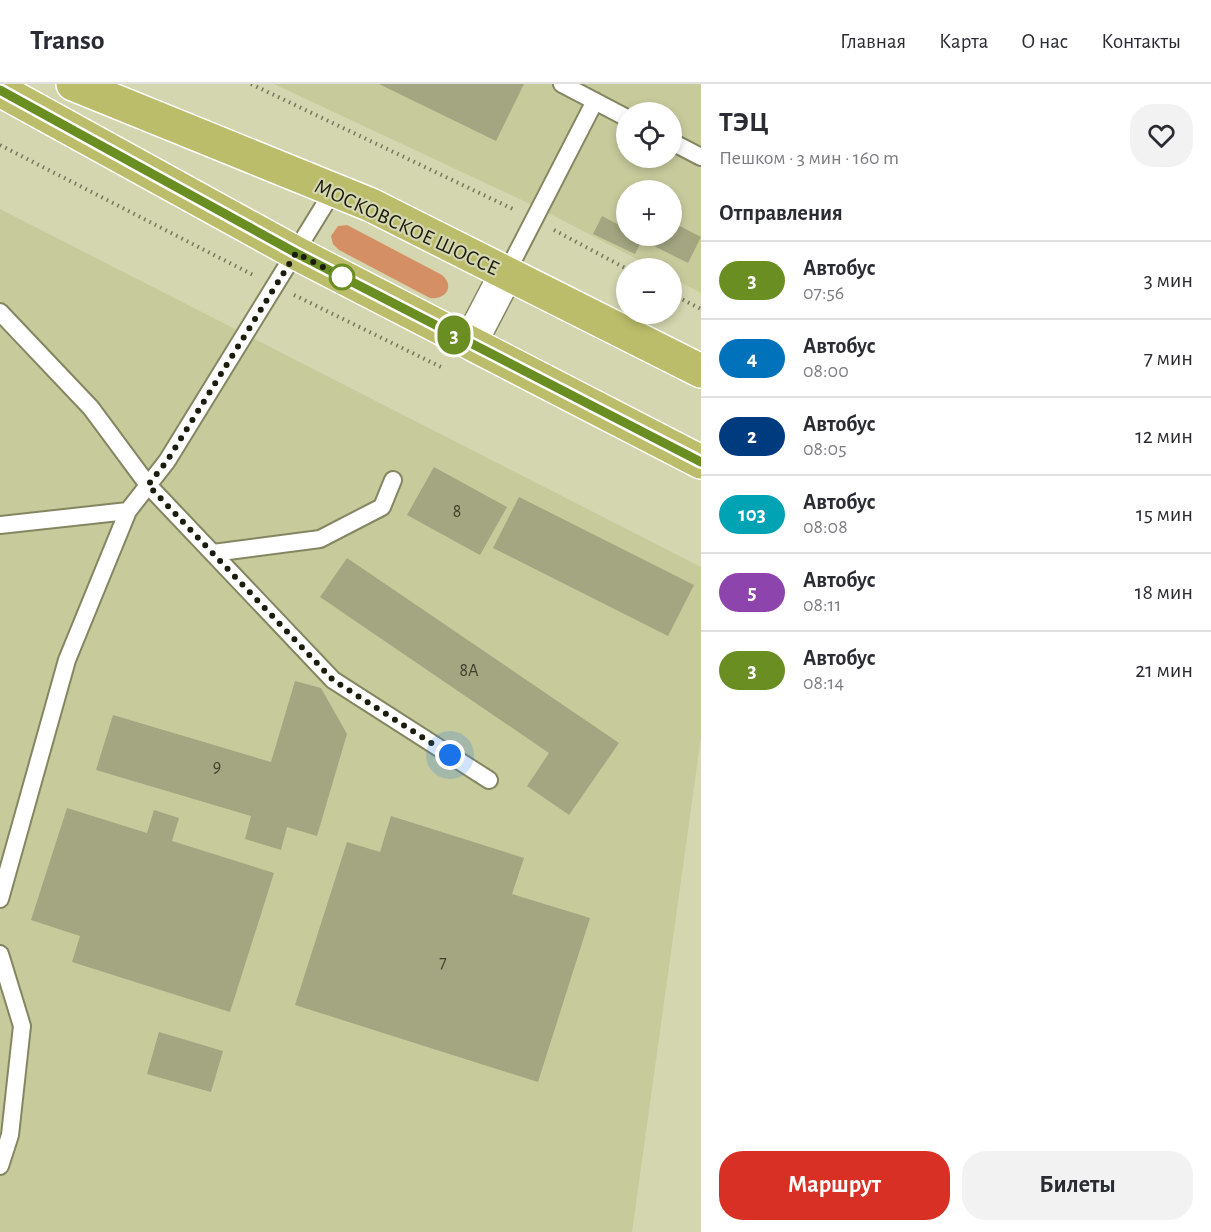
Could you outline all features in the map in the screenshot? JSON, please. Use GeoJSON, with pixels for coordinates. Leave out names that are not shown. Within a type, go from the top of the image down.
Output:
{"type":"FeatureCollection","features":[{"type":"Feature","properties":{"kind":"main road","name":"МОСКОВСКОЕ ШОССЕ"},"geometry":{"type":"LineString","coordinates":[[73,84],[370,205],[701,371]]}},
{"type":"Feature","properties":{"kind":"main road"},"geometry":{"type":"LineString","coordinates":[[0,90],[296,253],[701,462]]}},
{"type":"Feature","properties":{"kind":"street"},"geometry":{"type":"LineString","coordinates":[[470,343],[506,274]]}},
{"type":"Feature","properties":{"kind":"lane"},"geometry":{"type":"LineString","coordinates":[[562,84],[616,112]]}},
{"type":"Feature","properties":{"kind":"lane"},"geometry":{"type":"LineString","coordinates":[[506,274],[595,101]]}},
{"type":"Feature","properties":{"kind":"lane"},"geometry":{"type":"LineString","coordinates":[[682,147],[701,157]]}},
{"type":"Feature","properties":{"kind":"lane"},"geometry":{"type":"LineString","coordinates":[[0,899],[67,660],[128,511],[167,461],[333,191]]}},
{"type":"Feature","properties":{"kind":"lane"},"geometry":{"type":"LineString","coordinates":[[0,312],[91,408],[148,485],[333,680],[489,780]]}},
{"type":"Feature","properties":{"kind":"lane"},"geometry":{"type":"LineString","coordinates":[[213,554],[320,539],[382,507],[393,480]]}},
{"type":"Feature","properties":{"kind":"lane"},"geometry":{"type":"LineString","coordinates":[[0,525],[128,511]]}},
{"type":"Feature","properties":{"kind":"lane"},"geometry":{"type":"LineString","coordinates":[[0,954],[22,1026],[10,1135],[0,1166]]}},
{"type":"Feature","properties":{"kind":"path"},"geometry":{"type":"LineString","coordinates":[[251,84],[534,219],[616,263]]}},
{"type":"Feature","properties":{"kind":"path"},"geometry":{"type":"LineString","coordinates":[[0,145],[203,251],[446,369]]}},
{"type":"Feature","properties":{"kind":"path"},"geometry":{"type":"LineString","coordinates":[[682,299],[701,309]]}},
{"type":"Feature","properties":{"kind":"shaded area"},"geometry":{"type":"Polygon","coordinates":[[[274,84],[701,84],[701,293],[682,283],[682,258],[635,258],[539,208],[274,84]]]}},
{"type":"Feature","properties":{"kind":"shaded area"},"geometry":{"type":"Polygon","coordinates":[[[0,209],[701,567],[701,737],[632,1232],[0,1232],[0,209]]]}},
{"type":"Feature","properties":{"kind":"shaded area"},"geometry":{"type":"Polygon","coordinates":[[[347,225],[442,275],[448,284],[447,291],[440,297],[430,298],[339,250],[333,244],[331,236],[338,226],[347,225]]]}},
{"type":"Feature","properties":{"kind":"building"},"geometry":{"type":"Polygon","coordinates":[[[379,84],[524,84],[496,141],[379,84]]]}},
{"type":"Feature","properties":{"kind":"building"},"geometry":{"type":"Polygon","coordinates":[[[602,216],[616,223],[616,245],[593,234],[602,216]]]}},
{"type":"Feature","properties":{"kind":"building"},"geometry":{"type":"Polygon","coordinates":[[[682,227],[701,237],[688,263],[654,246],[682,246],[682,227]]]}},
{"type":"Feature","properties":{"kind":"building"},"geometry":{"type":"Polygon","coordinates":[[[618,246],[639,246],[635,254],[618,246]]]}},
{"type":"Feature","properties":{"kind":"building"},"geometry":{"type":"Polygon","coordinates":[[[434,467],[507,507],[480,555],[407,515],[434,467]]]}},
{"type":"Feature","properties":{"kind":"building"},"geometry":{"type":"Polygon","coordinates":[[[519,497],[694,585],[668,636],[493,548],[519,497]]]}},
{"type":"Feature","properties":{"kind":"building"},"geometry":{"type":"Polygon","coordinates":[[[347,558],[619,743],[569,815],[527,786],[549,753],[320,597],[347,558]]]}},
{"type":"Feature","properties":{"kind":"building"},"geometry":{"type":"Polygon","coordinates":[[[295,681],[321,688],[347,734],[317,836],[287,827],[281,850],[245,839],[251,816],[96,770],[113,715],[271,762],[295,681]]]}},
{"type":"Feature","properties":{"kind":"building"},"geometry":{"type":"Polygon","coordinates":[[[67,808],[147,833],[154,810],[179,818],[172,841],[274,873],[230,1012],[72,962],[80,936],[31,920],[67,808]]]}},
{"type":"Feature","properties":{"kind":"building"},"geometry":{"type":"Polygon","coordinates":[[[391,816],[524,858],[512,894],[590,918],[538,1082],[295,1005],[347,842],[380,852],[391,816]]]}},
{"type":"Feature","properties":{"kind":"building"},"geometry":{"type":"Polygon","coordinates":[[[159,1032],[223,1051],[211,1092],[147,1074],[159,1032]]]}},
{"type":"Feature","properties":{"kind":"bus line","name":"3"},"geometry":{"type":"LineString","coordinates":[[0,90],[296,253],[701,462]]}},
{"type":"Feature","properties":{"kind":"route"},"geometry":{"type":"LineString","coordinates":[[342,277],[296,253],[167,461],[148,485],[333,680],[450,755]]}}]}
